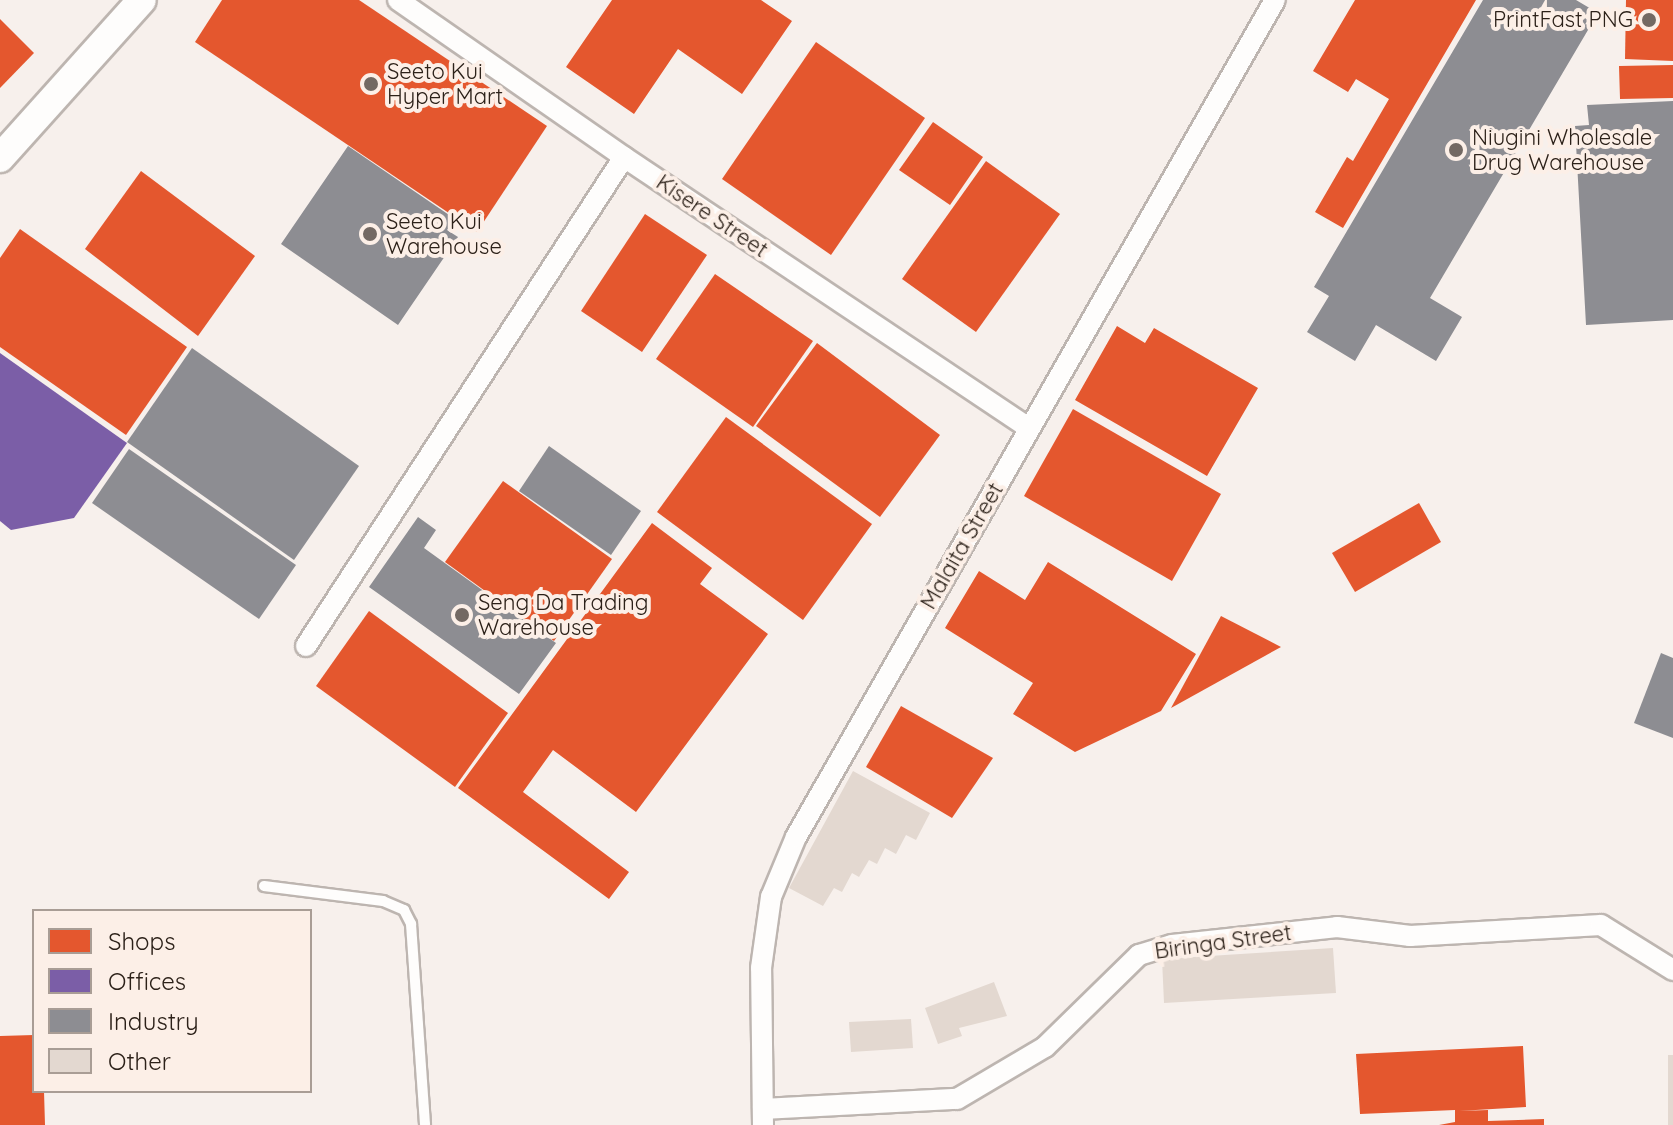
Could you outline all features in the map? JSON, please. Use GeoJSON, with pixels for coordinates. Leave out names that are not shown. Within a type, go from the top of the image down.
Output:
{"type":"FeatureCollection","features":[{"type":"Feature","properties":{"kind":"street"},"geometry":{"type":"LineString","coordinates":[[0,158],[142,0]]}},
{"type":"Feature","properties":{"kind":"street","name":"Kisere Street"},"geometry":{"type":"LineString","coordinates":[[398,0],[624,157],[1029,428]]}},
{"type":"Feature","properties":{"kind":"street","name":"Malaita Street"},"geometry":{"type":"LineString","coordinates":[[763,1117],[761,968],[771,897],[796,837],[1275,0]]}},
{"type":"Feature","properties":{"kind":"street"},"geometry":{"type":"LineString","coordinates":[[306,646],[624,157]]}},
{"type":"Feature","properties":{"kind":"street","name":"Biringa Street"},"geometry":{"type":"LineString","coordinates":[[763,1117],[957,1099],[1045,1047],[1139,955],[1172,945],[1337,927],[1410,936],[1601,925],[1673,970]]}},
{"type":"Feature","properties":{"kind":"lane"},"geometry":{"type":"LineString","coordinates":[[264,886],[383,901],[404,910],[411,924],[425,1125]]}},
{"type":"Feature","properties":{"kind":"building: Shops","name":"Seeto Kui Hyper Mart"},"geometry":{"type":"Polygon","coordinates":[[[222,0],[359,0],[547,126],[477,232],[195,42],[222,0]]]}},
{"type":"Feature","properties":{"kind":"building: Shops"},"geometry":{"type":"Polygon","coordinates":[[[612,0],[761,0],[792,21],[742,94],[678,49],[634,114],[566,67],[612,0]]]}},
{"type":"Feature","properties":{"kind":"building: Shops"},"geometry":{"type":"Polygon","coordinates":[[[1355,0],[1476,0],[1343,228],[1315,212],[1347,157],[1353,161],[1389,99],[1356,79],[1348,92],[1313,71],[1355,0]]]}},
{"type":"Feature","properties":{"kind":"building: Shops","name":"PrintFast PNG"},"geometry":{"type":"Polygon","coordinates":[[[1626,0],[1673,0],[1673,61],[1625,59],[1626,0]]]}},
{"type":"Feature","properties":{"kind":"building: Shops"},"geometry":{"type":"Polygon","coordinates":[[[0,19],[34,53],[0,88],[0,19]]]}},
{"type":"Feature","properties":{"kind":"building: Shops"},"geometry":{"type":"Polygon","coordinates":[[[816,42],[925,118],[831,255],[722,179],[816,42]]]}},
{"type":"Feature","properties":{"kind":"building: Shops"},"geometry":{"type":"Polygon","coordinates":[[[1673,65],[1673,98],[1620,99],[1619,66],[1673,65]]]}},
{"type":"Feature","properties":{"kind":"building: Shops"},"geometry":{"type":"Polygon","coordinates":[[[933,122],[983,157],[950,205],[899,170],[933,122]]]}},
{"type":"Feature","properties":{"kind":"building: Shops"},"geometry":{"type":"Polygon","coordinates":[[[986,161],[1060,214],[976,332],[902,279],[986,161]]]}},
{"type":"Feature","properties":{"kind":"building: Shops"},"geometry":{"type":"Polygon","coordinates":[[[141,171],[255,256],[198,336],[85,249],[141,171]]]}},
{"type":"Feature","properties":{"kind":"building: Shops"},"geometry":{"type":"Polygon","coordinates":[[[645,214],[707,255],[642,352],[581,311],[645,214]]]}},
{"type":"Feature","properties":{"kind":"building: Shops"},"geometry":{"type":"Polygon","coordinates":[[[20,229],[187,347],[126,435],[0,347],[0,258],[20,229]]]}},
{"type":"Feature","properties":{"kind":"building: Shops"},"geometry":{"type":"Polygon","coordinates":[[[715,274],[813,341],[753,427],[656,359],[715,274]]]}},
{"type":"Feature","properties":{"kind":"building: Shops"},"geometry":{"type":"Polygon","coordinates":[[[1117,326],[1145,343],[1154,328],[1258,388],[1207,476],[1075,400],[1117,326]]]}},
{"type":"Feature","properties":{"kind":"building: Shops"},"geometry":{"type":"Polygon","coordinates":[[[817,343],[940,435],[880,517],[756,426],[817,343]]]}},
{"type":"Feature","properties":{"kind":"building: Shops"},"geometry":{"type":"Polygon","coordinates":[[[1073,409],[1221,494],[1172,581],[1024,496],[1073,409]]]}},
{"type":"Feature","properties":{"kind":"building: Shops"},"geometry":{"type":"Polygon","coordinates":[[[726,417],[872,524],[803,620],[657,512],[726,417]]]}},
{"type":"Feature","properties":{"kind":"building: Shops"},"geometry":{"type":"Polygon","coordinates":[[[503,481],[612,559],[554,641],[445,562],[503,481]]]}},
{"type":"Feature","properties":{"kind":"building: Shops"},"geometry":{"type":"Polygon","coordinates":[[[1419,503],[1441,542],[1355,592],[1332,553],[1419,503]]]}},
{"type":"Feature","properties":{"kind":"building: Shops"},"geometry":{"type":"Polygon","coordinates":[[[652,523],[712,568],[700,584],[768,634],[636,812],[553,750],[523,792],[629,872],[609,899],[458,788],[652,523]]]}},
{"type":"Feature","properties":{"kind":"building: Shops"},"geometry":{"type":"Polygon","coordinates":[[[1048,562],[1196,654],[1161,711],[1075,752],[1013,714],[1033,683],[945,628],[979,571],[1025,600],[1048,562]]]}},
{"type":"Feature","properties":{"kind":"building: Shops"},"geometry":{"type":"Polygon","coordinates":[[[369,611],[508,713],[455,787],[316,686],[369,611]]]}},
{"type":"Feature","properties":{"kind":"building: Shops"},"geometry":{"type":"Polygon","coordinates":[[[1221,616],[1281,647],[1171,708],[1221,616]]]}},
{"type":"Feature","properties":{"kind":"building: Shops"},"geometry":{"type":"Polygon","coordinates":[[[901,706],[993,758],[952,818],[866,767],[901,706]]]}},
{"type":"Feature","properties":{"kind":"building: Shops"},"geometry":{"type":"Polygon","coordinates":[[[32,1035],[32,1093],[44,1093],[45,1125],[0,1125],[0,1036],[32,1035]]]}},
{"type":"Feature","properties":{"kind":"building: Shops"},"geometry":{"type":"Polygon","coordinates":[[[1523,1046],[1526,1107],[1459,1111],[1488,1110],[1488,1121],[1544,1119],[1544,1125],[1439,1125],[1455,1122],[1455,1110],[1360,1114],[1356,1054],[1523,1046]]]}},
{"type":"Feature","properties":{"kind":"building: Offices"},"geometry":{"type":"Polygon","coordinates":[[[0,353],[127,443],[74,518],[11,530],[0,521],[0,353]]]}},
{"type":"Feature","properties":{"kind":"building: Industry","name":"Niugini Wholesale Drug Warehouse"},"geometry":{"type":"Polygon","coordinates":[[[1483,0],[1576,0],[1598,13],[1430,298],[1462,317],[1436,361],[1376,325],[1355,361],[1307,332],[1329,296],[1314,287],[1483,0]]]}},
{"type":"Feature","properties":{"kind":"building: Industry"},"geometry":{"type":"Polygon","coordinates":[[[1673,101],[1673,320],[1586,325],[1575,126],[1589,125],[1587,105],[1673,101]]]}},
{"type":"Feature","properties":{"kind":"building: Industry","name":"Seeto Kui Warehouse"},"geometry":{"type":"Polygon","coordinates":[[[348,146],[455,219],[447,230],[458,237],[398,325],[281,244],[348,146]]]}},
{"type":"Feature","properties":{"kind":"building: Industry"},"geometry":{"type":"Polygon","coordinates":[[[192,348],[359,466],[294,560],[127,442],[192,348]]]}},
{"type":"Feature","properties":{"kind":"building: Industry"},"geometry":{"type":"Polygon","coordinates":[[[549,446],[641,511],[611,555],[519,491],[549,446]]]}},
{"type":"Feature","properties":{"kind":"building: Industry"},"geometry":{"type":"Polygon","coordinates":[[[129,449],[296,565],[259,619],[92,503],[129,449]]]}},
{"type":"Feature","properties":{"kind":"building: Industry","name":"Seng Da Trading Warehouse"},"geometry":{"type":"Polygon","coordinates":[[[418,517],[436,530],[424,548],[556,643],[519,694],[369,587],[418,517]]]}},
{"type":"Feature","properties":{"kind":"building: Industry"},"geometry":{"type":"Polygon","coordinates":[[[1661,653],[1673,658],[1673,738],[1634,723],[1661,653]]]}},
{"type":"Feature","properties":{"kind":"building: Other"},"geometry":{"type":"Polygon","coordinates":[[[853,771],[930,813],[916,840],[906,835],[896,854],[885,848],[877,864],[869,860],[859,877],[852,873],[842,892],[834,888],[823,906],[789,888],[853,771]]]}},
{"type":"Feature","properties":{"kind":"building: Other"},"geometry":{"type":"Polygon","coordinates":[[[1333,948],[1336,993],[1164,1003],[1162,959],[1333,948]]]}},
{"type":"Feature","properties":{"kind":"building: Other"},"geometry":{"type":"Polygon","coordinates":[[[994,982],[1007,1016],[959,1028],[962,1036],[938,1044],[925,1008],[994,982]]]}},
{"type":"Feature","properties":{"kind":"building: Other"},"geometry":{"type":"Polygon","coordinates":[[[911,1019],[913,1048],[851,1052],[849,1022],[911,1019]]]}},
{"type":"Feature","properties":{"kind":"building: Other"},"geometry":{"type":"Polygon","coordinates":[[[1668,1055],[1673,1055],[1673,1125],[1668,1125],[1668,1055]]]}},
{"type":"Feature","properties":{"kind":"place","name":"PrintFast PNG"},"geometry":{"type":"Point","coordinates":[1649,20]}},
{"type":"Feature","properties":{"kind":"place","name":"Seeto Kui Hyper Mart"},"geometry":{"type":"Point","coordinates":[371,84]}},
{"type":"Feature","properties":{"kind":"place","name":"Niugini Wholesale Drug Warehouse"},"geometry":{"type":"Point","coordinates":[1456,150]}},
{"type":"Feature","properties":{"kind":"place","name":"Seeto Kui Warehouse"},"geometry":{"type":"Point","coordinates":[370,234]}},
{"type":"Feature","properties":{"kind":"place","name":"Seng Da Trading Warehouse"},"geometry":{"type":"Point","coordinates":[462,615]}}]}
